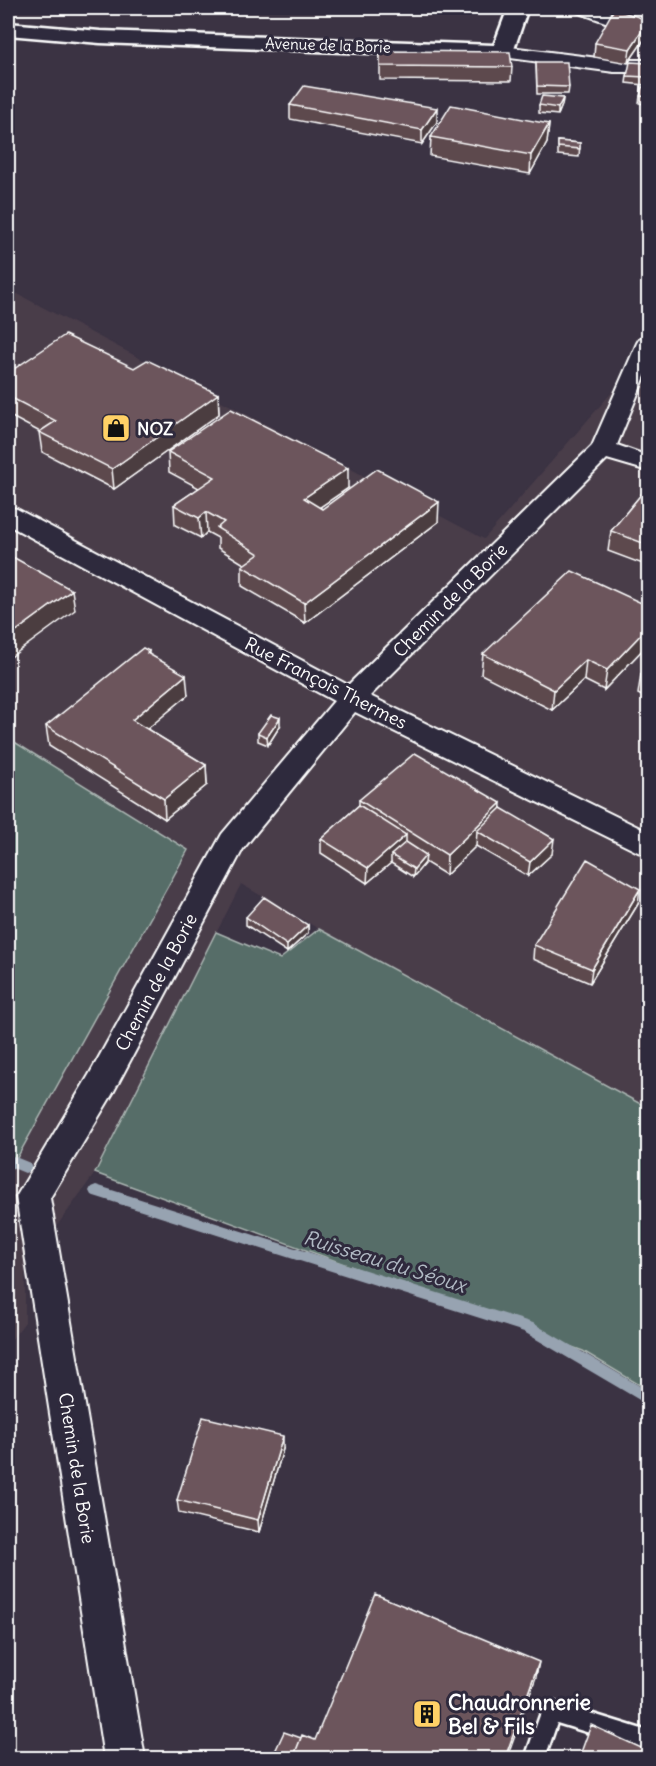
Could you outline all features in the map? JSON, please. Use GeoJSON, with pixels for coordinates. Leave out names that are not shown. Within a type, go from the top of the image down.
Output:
{"type":"FeatureCollection","features":[{"type":"Feature","properties":{"kind":"street"},"geometry":{"type":"LineString","coordinates":[[502,51],[518,8]]}},
{"type":"Feature","properties":{"kind":"street"},"geometry":{"type":"LineString","coordinates":[[585,8],[648,31]]}},
{"type":"Feature","properties":{"kind":"street","name":"Avenue de la Borie"},"geometry":{"type":"LineString","coordinates":[[8,29],[100,37],[502,51],[615,66],[648,66]]}},
{"type":"Feature","properties":{"kind":"street","name":"Chemin de la Borie"},"geometry":{"type":"LineString","coordinates":[[124,1758],[33,1197],[101,1084],[232,842],[351,698],[603,449],[648,343]]}},
{"type":"Feature","properties":{"kind":"street"},"geometry":{"type":"LineString","coordinates":[[603,449],[648,464]]}},
{"type":"Feature","properties":{"kind":"street","name":"Rue François Thermes"},"geometry":{"type":"LineString","coordinates":[[8,515],[351,698],[648,844]]}},
{"type":"Feature","properties":{"kind":"lane"},"geometry":{"type":"LineString","coordinates":[[535,1758],[551,1711],[648,1741]]}},
{"type":"Feature","properties":{"kind":"shaded area"},"geometry":{"type":"Polygon","coordinates":[[[8,289],[484,539],[648,351],[648,1108],[319,929],[241,884],[95,1173],[25,1270],[25,1322],[8,1344],[8,1174],[188,851],[8,741],[8,289]]]}},
{"type":"Feature","properties":{"kind":"green space"},"geometry":{"type":"Polygon","coordinates":[[[8,738],[188,850],[8,1174],[8,738]]]}},
{"type":"Feature","properties":{"kind":"green space"},"geometry":{"type":"Polygon","coordinates":[[[319,929],[648,1108],[648,1390],[583,1351],[95,1173],[216,932],[280,959],[319,929]]]}},
{"type":"Feature","properties":{"kind":"building"},"geometry":{"type":"Polygon","coordinates":[[[614,9],[648,20],[630,49],[595,43],[614,9]]]}},
{"type":"Feature","properties":{"kind":"building"},"geometry":{"type":"Polygon","coordinates":[[[380,51],[510,52],[512,67],[380,66],[380,51]]]}},
{"type":"Feature","properties":{"kind":"building"},"geometry":{"type":"Polygon","coordinates":[[[536,62],[567,62],[569,87],[537,86],[536,62]]]}},
{"type":"Feature","properties":{"kind":"building"},"geometry":{"type":"Polygon","coordinates":[[[630,62],[648,63],[645,77],[627,76],[630,62]]]}},
{"type":"Feature","properties":{"kind":"building"},"geometry":{"type":"Polygon","coordinates":[[[304,86],[437,108],[422,130],[290,105],[304,86]]]}},
{"type":"Feature","properties":{"kind":"building"},"geometry":{"type":"Polygon","coordinates":[[[642,87],[648,87],[648,97],[640,96],[642,87]]]}},
{"type":"Feature","properties":{"kind":"building"},"geometry":{"type":"Polygon","coordinates":[[[542,96],[563,98],[558,108],[539,105],[542,96]]]}},
{"type":"Feature","properties":{"kind":"building"},"geometry":{"type":"Polygon","coordinates":[[[451,105],[549,124],[531,155],[431,137],[451,105]]]}},
{"type":"Feature","properties":{"kind":"building"},"geometry":{"type":"Polygon","coordinates":[[[558,141],[580,143],[580,149],[558,147],[558,141]]]}},
{"type":"Feature","properties":{"kind":"building","name":"NOZ"},"geometry":{"type":"Polygon","coordinates":[[[65,335],[134,368],[147,360],[218,394],[112,469],[39,432],[56,421],[8,396],[8,373],[65,335]]]}},
{"type":"Feature","properties":{"kind":"building"},"geometry":{"type":"Polygon","coordinates":[[[231,409],[348,468],[304,498],[322,509],[377,469],[439,502],[304,603],[242,566],[259,554],[217,528],[224,522],[206,512],[199,518],[174,505],[215,477],[168,452],[231,409]]]}},
{"type":"Feature","properties":{"kind":"building"},"geometry":{"type":"Polygon","coordinates":[[[648,486],[648,545],[611,531],[648,486]]]}},
{"type":"Feature","properties":{"kind":"building"},"geometry":{"type":"Polygon","coordinates":[[[11,556],[72,590],[8,637],[8,558],[11,556]]]}},
{"type":"Feature","properties":{"kind":"building"},"geometry":{"type":"Polygon","coordinates":[[[572,571],[648,606],[648,627],[607,670],[586,660],[554,690],[483,654],[572,571]]]}},
{"type":"Feature","properties":{"kind":"building"},"geometry":{"type":"Polygon","coordinates":[[[143,648],[149,651],[147,653],[186,675],[132,720],[206,765],[164,799],[46,726],[143,648]]]}},
{"type":"Feature","properties":{"kind":"building"},"geometry":{"type":"Polygon","coordinates":[[[648,666],[648,678],[641,674],[648,666]]]}},
{"type":"Feature","properties":{"kind":"building"},"geometry":{"type":"Polygon","coordinates":[[[271,715],[280,718],[267,737],[258,733],[271,715]]]}},
{"type":"Feature","properties":{"kind":"building"},"geometry":{"type":"Polygon","coordinates":[[[415,753],[501,803],[447,855],[359,800],[415,753]]]}},
{"type":"Feature","properties":{"kind":"building"},"geometry":{"type":"Polygon","coordinates":[[[359,805],[406,835],[368,868],[321,839],[359,805]]]}},
{"type":"Feature","properties":{"kind":"building"},"geometry":{"type":"Polygon","coordinates":[[[501,808],[554,839],[530,862],[477,831],[501,808]]]}},
{"type":"Feature","properties":{"kind":"building"},"geometry":{"type":"Polygon","coordinates":[[[406,842],[426,855],[414,869],[391,855],[406,842]]]}},
{"type":"Feature","properties":{"kind":"building"},"geometry":{"type":"Polygon","coordinates":[[[587,859],[640,889],[592,969],[534,945],[587,859]]]}},
{"type":"Feature","properties":{"kind":"building"},"geometry":{"type":"Polygon","coordinates":[[[264,897],[308,925],[287,945],[246,917],[264,897]]]}},
{"type":"Feature","properties":{"kind":"building"},"geometry":{"type":"Polygon","coordinates":[[[203,1417],[283,1436],[258,1520],[177,1500],[203,1417]]]}},
{"type":"Feature","properties":{"kind":"building","name":"Chaudronnerie Bel & Fils"},"geometry":{"type":"Polygon","coordinates":[[[375,1594],[539,1662],[505,1758],[293,1758],[302,1735],[315,1740],[375,1594]]]}},
{"type":"Feature","properties":{"kind":"building"},"geometry":{"type":"Polygon","coordinates":[[[591,1725],[648,1751],[648,1758],[579,1758],[591,1725]]]}},
{"type":"Feature","properties":{"kind":"building"},"geometry":{"type":"Polygon","coordinates":[[[284,1732],[301,1738],[293,1758],[272,1758],[284,1732]]]}},
{"type":"Feature","properties":{"kind":"waterway","name":"Ruisseau du Séoux"},"geometry":{"type":"LineString","coordinates":[[8,1160],[25,1167]]}},
{"type":"Feature","properties":{"kind":"waterway","name":"Ruisseau du Séoux"},"geometry":{"type":"LineString","coordinates":[[96,1191],[528,1327],[648,1399]]}},
{"type":"Feature","properties":{"kind":"place","name":"NOZ"},"geometry":{"type":"Point","coordinates":[116,428]}},
{"type":"Feature","properties":{"kind":"place","name":"Chaudronnerie Bel & Fils"},"geometry":{"type":"Point","coordinates":[427,1714]}}]}
